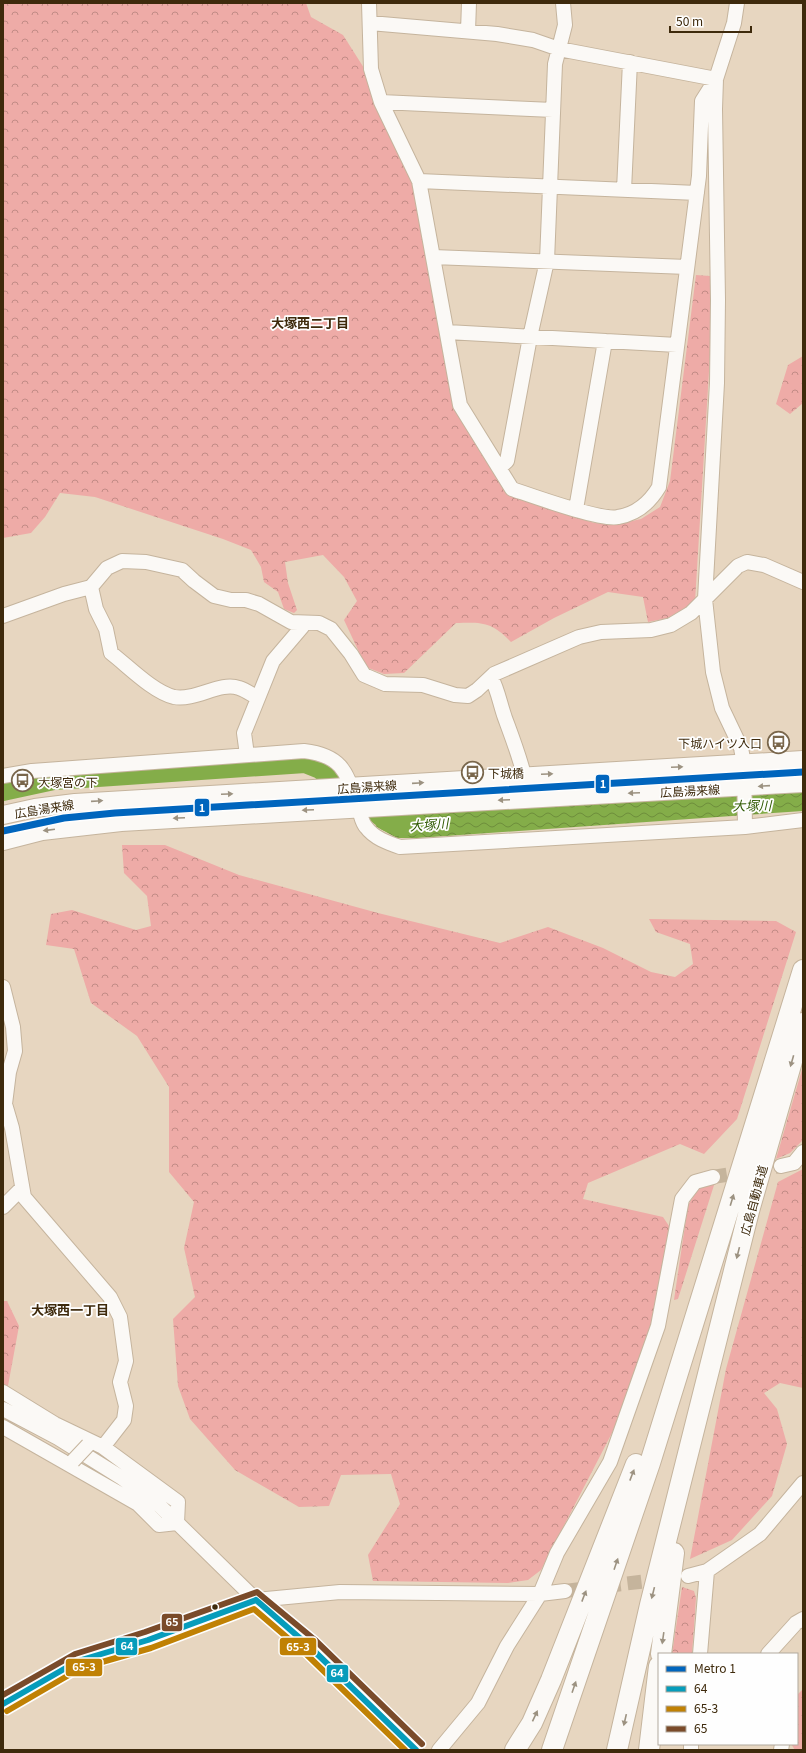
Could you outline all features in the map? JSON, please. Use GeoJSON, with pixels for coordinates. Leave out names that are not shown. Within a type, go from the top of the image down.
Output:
{"type":"FeatureCollection","features":[{"type":"Feature","properties":{"kind":"highway","name":"広島自動車道"},"geometry":{"type":"LineString","coordinates":[[699,1303],[803,970]]}},
{"type":"Feature","properties":{"kind":"highway","name":"広島自動車道"},"geometry":{"type":"LineString","coordinates":[[707,1379],[749,1211],[803,1023]]}},
{"type":"Feature","properties":{"kind":"highway"},"geometry":{"type":"LineString","coordinates":[[515,1750],[532,1723],[551,1680],[699,1303]]}},
{"type":"Feature","properties":{"kind":"highway"},"geometry":{"type":"LineString","coordinates":[[552,1750],[650,1463],[699,1303]]}},
{"type":"Feature","properties":{"kind":"highway"},"geometry":{"type":"LineString","coordinates":[[661,1653],[678,1526],[707,1379]]}},
{"type":"Feature","properties":{"kind":"highway"},"geometry":{"type":"LineString","coordinates":[[617,1750],[650,1605],[707,1379]]}},
{"type":"Feature","properties":{"kind":"highway"},"geometry":{"type":"LineString","coordinates":[[649,1750],[658,1674]]}},
{"type":"Feature","properties":{"kind":"main road","name":"広島湯来線"},"geometry":{"type":"LineString","coordinates":[[3,816],[35,808],[76,803],[321,789],[354,782],[524,775],[803,760]]}},
{"type":"Feature","properties":{"kind":"main road","name":"広島湯来線"},"geometry":{"type":"LineString","coordinates":[[3,841],[42,831],[121,822],[356,811],[391,806],[743,789],[803,783]]}},
{"type":"Feature","properties":{"kind":"street"},"geometry":{"type":"LineString","coordinates":[[369,3],[371,69],[380,102],[419,181],[460,405],[512,489],[598,516],[617,518],[633,512],[651,500],[659,487],[697,193],[702,101],[716,79],[734,24],[737,3]]}},
{"type":"Feature","properties":{"kind":"street"},"geometry":{"type":"LineString","coordinates":[[468,31],[469,3]]}},
{"type":"Feature","properties":{"kind":"street"},"geometry":{"type":"LineString","coordinates":[[499,468],[507,461],[530,337],[547,261],[555,64],[565,25],[563,3]]}},
{"type":"Feature","properties":{"kind":"street"},"geometry":{"type":"LineString","coordinates":[[370,23],[468,31],[533,40],[559,50],[716,79]]}},
{"type":"Feature","properties":{"kind":"street"},"geometry":{"type":"LineString","coordinates":[[624,190],[630,62]]}},
{"type":"Feature","properties":{"kind":"street"},"geometry":{"type":"LineString","coordinates":[[716,79],[715,109],[718,300],[717,383],[705,599],[713,672],[722,708],[741,748],[744,764],[743,789],[745,823]]}},
{"type":"Feature","properties":{"kind":"street"},"geometry":{"type":"LineString","coordinates":[[380,102],[553,110]]}},
{"type":"Feature","properties":{"kind":"street"},"geometry":{"type":"LineString","coordinates":[[419,181],[697,193]]}},
{"type":"Feature","properties":{"kind":"street"},"geometry":{"type":"LineString","coordinates":[[433,257],[687,267]]}},
{"type":"Feature","properties":{"kind":"street"},"geometry":{"type":"LineString","coordinates":[[447,332],[677,345]]}},
{"type":"Feature","properties":{"kind":"street"},"geometry":{"type":"LineString","coordinates":[[576,509],[605,341]]}},
{"type":"Feature","properties":{"kind":"street"},"geometry":{"type":"LineString","coordinates":[[3,616],[64,594],[91,587],[107,568],[122,561],[146,562],[182,570],[214,596],[231,600],[246,600],[259,604],[291,622],[319,623],[331,629],[351,654],[364,675],[385,684],[422,685],[454,695],[468,696],[494,674],[579,637],[601,632],[651,630],[671,625],[691,613],[738,566],[747,562],[764,564],[803,582]]}},
{"type":"Feature","properties":{"kind":"street"},"geometry":{"type":"LineString","coordinates":[[91,587],[96,609],[106,629],[111,653],[158,690],[173,696],[186,698],[225,687],[239,687],[258,698]]}},
{"type":"Feature","properties":{"kind":"street"},"geometry":{"type":"LineString","coordinates":[[247,755],[244,733],[273,660],[302,627],[303,623]]}},
{"type":"Feature","properties":{"kind":"street"},"geometry":{"type":"LineString","coordinates":[[491,677],[498,690],[505,717],[519,754],[524,775]]}},
{"type":"Feature","properties":{"kind":"street"},"geometry":{"type":"LineString","coordinates":[[3,776],[32,771],[247,755],[304,751],[322,753],[336,762],[354,782],[356,811],[365,827],[381,840],[400,847],[803,820]]}},
{"type":"Feature","properties":{"kind":"street"},"geometry":{"type":"LineString","coordinates":[[3,987],[13,1027],[15,1051],[9,1072],[6,1104],[12,1128],[24,1197],[110,1297],[120,1317],[126,1361],[120,1382],[126,1406],[124,1420],[71,1463]]}},
{"type":"Feature","properties":{"kind":"street"},"geometry":{"type":"LineString","coordinates":[[781,1166],[794,1163],[803,1152]]}},
{"type":"Feature","properties":{"kind":"street"},"geometry":{"type":"LineString","coordinates":[[439,1750],[478,1703],[507,1646],[540,1594],[557,1553],[610,1462],[658,1326],[682,1199],[695,1182],[713,1177]]}},
{"type":"Feature","properties":{"kind":"street"},"geometry":{"type":"LineString","coordinates":[[3,1207],[22,1188]]}},
{"type":"Feature","properties":{"kind":"street"},"geometry":{"type":"LineString","coordinates":[[3,1392],[55,1424],[94,1444],[178,1502],[177,1523]]}},
{"type":"Feature","properties":{"kind":"street"},"geometry":{"type":"LineString","coordinates":[[3,1409],[58,1438],[122,1478],[159,1504],[256,1600],[309,1646],[416,1750]]}},
{"type":"Feature","properties":{"kind":"street"},"geometry":{"type":"LineString","coordinates":[[3,1427],[71,1463],[138,1504],[159,1525],[177,1523]]}},
{"type":"Feature","properties":{"kind":"street"},"geometry":{"type":"LineString","coordinates":[[688,1576],[707,1571],[760,1534],[803,1483]]}},
{"type":"Feature","properties":{"kind":"street"},"geometry":{"type":"LineString","coordinates":[[700,1653],[707,1571]]}},
{"type":"Feature","properties":{"kind":"street"},"geometry":{"type":"LineString","coordinates":[[3,1704],[78,1661],[148,1640],[256,1600],[340,1592],[540,1594],[565,1591]]}},
{"type":"Feature","properties":{"kind":"street"},"geometry":{"type":"LineString","coordinates":[[769,1653],[796,1623],[803,1619]]}},
{"type":"Feature","properties":{"kind":"green space"},"geometry":{"type":"Polygon","coordinates":[[[3,3],[306,3],[311,17],[343,35],[364,68],[375,103],[414,182],[455,405],[510,493],[594,523],[618,524],[641,519],[660,507],[670,481],[696,275],[710,276],[710,355],[695,602],[668,618],[648,622],[643,597],[608,592],[554,618],[511,642],[498,630],[492,627],[480,623],[456,623],[404,673],[384,674],[366,667],[344,620],[357,601],[344,577],[323,555],[285,562],[288,583],[297,610],[294,613],[284,609],[278,592],[264,582],[261,567],[251,550],[223,539],[95,497],[60,493],[45,517],[31,533],[3,538],[3,3]]]}},
{"type":"Feature","properties":{"kind":"green space"},"geometry":{"type":"Polygon","coordinates":[[[803,356],[803,403],[790,414],[776,404],[788,365],[803,356]]]}},
{"type":"Feature","properties":{"kind":"green space"},"geometry":{"type":"Polygon","coordinates":[[[122,845],[165,845],[239,875],[378,913],[500,943],[548,927],[603,948],[651,972],[675,977],[693,964],[690,944],[656,932],[649,919],[776,921],[796,932],[737,1119],[704,1154],[680,1144],[588,1183],[583,1199],[663,1217],[671,1229],[654,1322],[613,1431],[541,1570],[528,1580],[508,1583],[373,1581],[368,1555],[400,1504],[391,1474],[341,1475],[329,1506],[299,1507],[235,1470],[190,1419],[178,1386],[173,1319],[195,1297],[184,1248],[194,1202],[169,1172],[169,1087],[137,1036],[91,1003],[74,949],[46,945],[51,914],[72,910],[136,930],[151,926],[147,896],[124,873],[122,845]]]}},
{"type":"Feature","properties":{"kind":"green space"},"geometry":{"type":"Polygon","coordinates":[[[803,1066],[803,1140],[790,1153],[776,1159],[803,1066]]]}},
{"type":"Feature","properties":{"kind":"green space"},"geometry":{"type":"Polygon","coordinates":[[[803,1169],[803,1388],[780,1383],[764,1393],[777,1409],[787,1444],[772,1496],[732,1540],[690,1559],[726,1369],[778,1182],[803,1169]]]}},
{"type":"Feature","properties":{"kind":"green space"},"geometry":{"type":"Polygon","coordinates":[[[715,1182],[678,1299],[674,1300],[688,1205],[699,1188],[715,1182]]]}},
{"type":"Feature","properties":{"kind":"green space"},"geometry":{"type":"Polygon","coordinates":[[[3,1301],[7,1301],[19,1326],[3,1413],[3,1301]]]}},
{"type":"Feature","properties":{"kind":"green space"},"geometry":{"type":"Polygon","coordinates":[[[682,1587],[694,1591],[696,1598],[692,1653],[672,1653],[682,1587]]]}},
{"type":"Feature","properties":{"kind":"green space"},"geometry":{"type":"Polygon","coordinates":[[[803,1689],[803,1750],[795,1750],[792,1745],[798,1745],[798,1694],[803,1689]]]}},
{"type":"Feature","properties":{"kind":"water"},"geometry":{"type":"Polygon","coordinates":[[[803,792],[803,811],[417,838],[397,838],[375,826],[403,813],[803,792]]]}},
{"type":"Feature","properties":{"kind":"waterway","name":"大塚川"},"geometry":{"type":"LineString","coordinates":[[3,791],[54,780],[305,763],[320,769],[387,821],[401,826],[414,825]]}},
{"type":"Feature","properties":{"kind":"tunnel"},"geometry":{"type":"LineString","coordinates":[[713,1177],[781,1166]]}},
{"type":"Feature","properties":{"kind":"tunnel"},"geometry":{"type":"LineString","coordinates":[[565,1591],[664,1579]]}},
{"type":"Feature","properties":{"kind":"metro line","name":"1"},"geometry":{"type":"LineString","coordinates":[[3,831],[64,818],[115,813],[803,772]]}},
{"type":"Feature","properties":{"kind":"transit line","name":"65"},"geometry":{"type":"LineString","coordinates":[[3,1695],[75,1654],[145,1632],[257,1592],[315,1640],[422,1744]]}},
{"type":"Feature","properties":{"kind":"transit line","name":"64"},"geometry":{"type":"LineString","coordinates":[[256,1600],[309,1646],[416,1750]]}},
{"type":"Feature","properties":{"kind":"transit line","name":"64"},"geometry":{"type":"LineString","coordinates":[[3,1704],[78,1661],[148,1640],[256,1600]]}},
{"type":"Feature","properties":{"kind":"transit line","name":"65-3"},"geometry":{"type":"LineString","coordinates":[[7,1711],[81,1668],[151,1648],[254,1609],[304,1652],[405,1750]]}},
{"type":"Feature","properties":{"kind":"place","name":"下城ハイツ入口"},"geometry":{"type":"Point","coordinates":[778,742]}},
{"type":"Feature","properties":{"kind":"place","name":"下城橋"},"geometry":{"type":"Point","coordinates":[472,772]}},
{"type":"Feature","properties":{"kind":"place","name":"大塚宮の下"},"geometry":{"type":"Point","coordinates":[22,781]}},
{"type":"Feature","properties":{"kind":"district","name":"大塚西二丁目"},"geometry":{"type":"Point","coordinates":[310,322]}},
{"type":"Feature","properties":{"kind":"district","name":"大塚西一丁目"},"geometry":{"type":"Point","coordinates":[70,1309]}}]}
